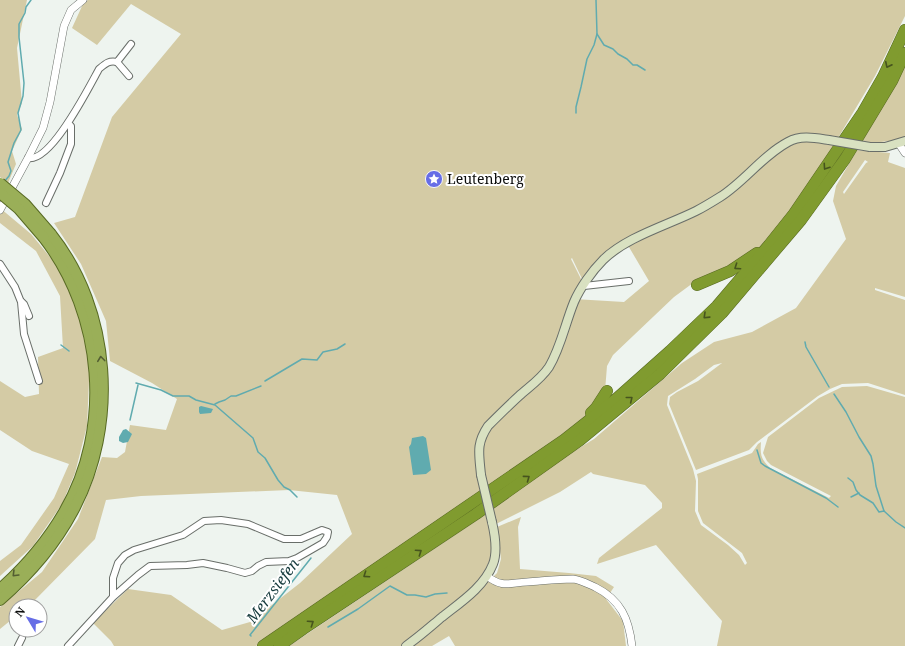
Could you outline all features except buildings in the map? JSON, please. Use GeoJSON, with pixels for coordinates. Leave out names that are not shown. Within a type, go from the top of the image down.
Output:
{"type":"FeatureCollection","features":[{"type":"Feature","properties":{"kind":"highway"},"geometry":{"type":"LineString","coordinates":[[263,646],[564,440],[616,399],[670,351],[717,306],[793,215],[863,112],[883,77],[905,30]]}},
{"type":"Feature","properties":{"kind":"highway"},"geometry":{"type":"LineString","coordinates":[[279,646],[476,514],[580,440],[660,374],[722,313],[801,220],[845,159],[892,81],[905,53]]}},
{"type":"Feature","properties":{"kind":"highway"},"geometry":{"type":"LineString","coordinates":[[0,183],[25,204],[47,236]]}},
{"type":"Feature","properties":{"kind":"highway"},"geometry":{"type":"LineString","coordinates":[[0,193],[62,250],[71,265],[80,283],[94,319],[98,334],[103,388],[102,415],[97,447],[83,490],[73,511],[50,547],[29,571],[3,594]]}},
{"type":"Feature","properties":{"kind":"highway"},"geometry":{"type":"LineString","coordinates":[[697,285],[730,271],[764,246],[769,245]]}},
{"type":"Feature","properties":{"kind":"highway"},"geometry":{"type":"LineString","coordinates":[[564,440],[564,435],[596,408],[607,391]]}},
{"type":"Feature","properties":{"kind":"main road"},"geometry":{"type":"LineString","coordinates":[[406,646],[469,596],[487,576],[493,564],[496,545],[481,475],[478,449],[482,436],[488,426],[541,376],[549,366],[558,348],[575,301],[604,259],[622,246],[642,235],[696,211],[721,196],[788,142],[810,137],[885,148],[902,142]]}},
{"type":"Feature","properties":{"kind":"street"},"geometry":{"type":"LineString","coordinates":[[0,210],[38,140],[48,115],[67,17],[71,10],[83,0]]}},
{"type":"Feature","properties":{"kind":"street"},"geometry":{"type":"LineString","coordinates":[[117,62],[131,44]]}},
{"type":"Feature","properties":{"kind":"street"},"geometry":{"type":"LineString","coordinates":[[28,158],[33,159],[42,155],[53,144],[68,123],[99,69],[106,63],[112,61],[117,62],[129,76]]}},
{"type":"Feature","properties":{"kind":"street"},"geometry":{"type":"LineString","coordinates":[[46,203],[71,144],[71,126],[68,123]]}},
{"type":"Feature","properties":{"kind":"street"},"geometry":{"type":"LineString","coordinates":[[902,142],[905,153]]}},
{"type":"Feature","properties":{"kind":"street"},"geometry":{"type":"LineString","coordinates":[[0,264],[15,287],[21,302],[24,334],[39,381]]}},
{"type":"Feature","properties":{"kind":"street"},"geometry":{"type":"LineString","coordinates":[[584,286],[629,281]]}},
{"type":"Feature","properties":{"kind":"street"},"geometry":{"type":"LineString","coordinates":[[21,302],[24,304],[29,316]]}},
{"type":"Feature","properties":{"kind":"street"},"geometry":{"type":"LineString","coordinates":[[68,646],[113,597],[150,566],[187,565],[203,562],[245,574],[266,562],[288,561],[298,558],[323,543],[328,532],[322,530],[301,539],[284,538],[248,524],[221,520],[204,521],[183,535],[134,550],[125,555],[118,563],[113,578],[113,597]]}},
{"type":"Feature","properties":{"kind":"street"},"geometry":{"type":"LineString","coordinates":[[487,576],[495,583],[504,584],[567,580],[585,582],[604,592],[618,604],[627,619],[631,634],[632,646]]}},
{"type":"Feature","properties":{"kind":"street"},"geometry":{"type":"LineString","coordinates":[[18,646],[22,638]]}},
{"type":"Feature","properties":{"kind":"shaded area"},"geometry":{"type":"Polygon","coordinates":[[[0,0],[27,0],[17,48],[22,103],[17,115],[22,129],[12,151],[16,164],[8,183],[0,177],[0,0]]]}},
{"type":"Feature","properties":{"kind":"shaded area"},"geometry":{"type":"Polygon","coordinates":[[[88,0],[905,0],[905,16],[875,76],[826,158],[789,213],[759,248],[747,258],[693,283],[674,297],[613,355],[607,366],[605,391],[591,413],[550,444],[256,646],[114,646],[93,623],[128,589],[171,595],[222,630],[250,622],[300,583],[352,534],[337,495],[289,490],[141,496],[106,500],[95,539],[37,598],[11,598],[42,572],[78,519],[102,457],[117,458],[125,452],[130,425],[166,430],[177,399],[152,383],[110,361],[106,321],[81,264],[54,223],[75,217],[112,117],[181,34],[131,4],[97,45],[72,28],[83,4],[88,0]],[[626,242],[584,283],[572,258],[571,259],[583,283],[574,299],[624,302],[649,281],[626,242]]]}},
{"type":"Feature","properties":{"kind":"shaded area"},"geometry":{"type":"Polygon","coordinates":[[[905,66],[905,147],[897,140],[873,143],[862,142],[905,66]]]}},
{"type":"Feature","properties":{"kind":"shaded area"},"geometry":{"type":"Polygon","coordinates":[[[857,150],[890,153],[888,162],[905,168],[905,297],[875,288],[875,290],[905,300],[905,395],[868,383],[842,384],[818,396],[757,442],[749,450],[696,470],[669,404],[670,397],[698,381],[722,363],[714,365],[668,396],[667,405],[693,469],[696,481],[695,511],[701,525],[739,555],[745,565],[747,563],[742,553],[703,523],[698,511],[697,474],[752,453],[761,442],[762,456],[770,468],[829,498],[831,496],[771,465],[767,461],[763,453],[768,437],[819,398],[842,387],[867,386],[905,397],[905,646],[717,646],[722,621],[656,545],[597,564],[599,558],[662,508],[662,503],[645,485],[593,474],[591,472],[560,492],[496,524],[493,508],[571,453],[594,439],[682,363],[714,342],[752,332],[796,308],[846,239],[833,201],[836,186],[857,150]],[[865,160],[843,192],[844,194],[866,163],[868,162],[865,160]]]}},
{"type":"Feature","properties":{"kind":"shaded area"},"geometry":{"type":"Polygon","coordinates":[[[0,208],[31,234],[59,268],[82,322],[90,359],[87,426],[75,473],[62,504],[33,546],[0,576],[0,561],[21,545],[54,498],[69,464],[32,451],[0,430],[0,381],[25,397],[39,394],[38,357],[63,348],[60,296],[36,251],[0,223],[0,208]]]}},
{"type":"Feature","properties":{"kind":"shaded area"},"geometry":{"type":"Polygon","coordinates":[[[486,514],[493,544],[491,557],[485,571],[473,587],[413,639],[402,646],[289,646],[486,514]]]}},
{"type":"Feature","properties":{"kind":"shaded area"},"geometry":{"type":"Polygon","coordinates":[[[521,517],[518,527],[520,569],[596,576],[614,587],[606,599],[623,621],[626,646],[455,646],[449,636],[432,646],[414,646],[477,593],[497,573],[501,559],[497,527],[521,517]]]}},
{"type":"Feature","properties":{"kind":"shaded area"},"geometry":{"type":"Polygon","coordinates":[[[8,600],[8,622],[0,629],[0,607],[8,600]]]}},
{"type":"Feature","properties":{"kind":"water"},"geometry":{"type":"Polygon","coordinates":[[[201,406],[213,409],[211,413],[200,414],[199,407],[201,406]]]}},
{"type":"Feature","properties":{"kind":"water"},"geometry":{"type":"Polygon","coordinates":[[[126,429],[132,434],[128,442],[123,443],[119,441],[119,437],[123,430],[126,429]]]}},
{"type":"Feature","properties":{"kind":"water"},"geometry":{"type":"Polygon","coordinates":[[[423,436],[426,438],[431,470],[426,474],[413,475],[409,447],[412,438],[423,436]]]}},
{"type":"Feature","properties":{"kind":"waterway"},"geometry":{"type":"LineString","coordinates":[[4,182],[11,171],[8,162],[14,143],[21,130],[18,113],[23,96],[24,83],[19,24],[25,13],[26,7],[31,0]]}},
{"type":"Feature","properties":{"kind":"waterway"},"geometry":{"type":"LineString","coordinates":[[576,113],[587,59],[594,45],[597,34],[596,0]]}},
{"type":"Feature","properties":{"kind":"waterway"},"geometry":{"type":"LineString","coordinates":[[597,34],[604,45],[613,49],[633,65],[637,65],[645,70]]}},
{"type":"Feature","properties":{"kind":"waterway"},"geometry":{"type":"LineString","coordinates":[[805,342],[806,347],[829,387]]}},
{"type":"Feature","properties":{"kind":"waterway"},"geometry":{"type":"LineString","coordinates":[[265,381],[302,359],[317,360],[323,352],[337,349],[345,344]]}},
{"type":"Feature","properties":{"kind":"waterway","name":"Merzsiefen"},"geometry":{"type":"LineString","coordinates":[[61,345],[69,351]]}},
{"type":"Feature","properties":{"kind":"waterway","name":"Merzsiefen"},"geometry":{"type":"LineString","coordinates":[[136,383],[161,390],[173,396],[189,396],[196,400],[215,405],[253,438],[258,452],[265,458],[278,480],[284,487],[290,490],[297,497]]}},
{"type":"Feature","properties":{"kind":"waterway"},"geometry":{"type":"LineString","coordinates":[[130,420],[138,385]]}},
{"type":"Feature","properties":{"kind":"waterway"},"geometry":{"type":"LineString","coordinates":[[215,404],[231,396],[236,396],[261,386]]}},
{"type":"Feature","properties":{"kind":"waterway"},"geometry":{"type":"LineString","coordinates":[[834,394],[871,456],[876,486],[884,511]]}},
{"type":"Feature","properties":{"kind":"waterway"},"geometry":{"type":"LineString","coordinates":[[757,450],[761,463],[765,466],[826,498],[838,507]]}},
{"type":"Feature","properties":{"kind":"waterway"},"geometry":{"type":"LineString","coordinates":[[848,478],[853,482],[860,495],[873,503],[879,512],[884,511],[905,528]]}},
{"type":"Feature","properties":{"kind":"waterway"},"geometry":{"type":"LineString","coordinates":[[851,497],[859,493]]}},
{"type":"Feature","properties":{"kind":"waterway","name":"Merzsiefen"},"geometry":{"type":"LineString","coordinates":[[251,636],[250,635],[311,558]]}},
{"type":"Feature","properties":{"kind":"waterway","name":"Merzsiefen"},"geometry":{"type":"LineString","coordinates":[[328,627],[358,609],[390,586],[407,595],[426,597],[435,594],[447,593]]}},
{"type":"Feature","properties":{"kind":"place","name":"Leutenberg"},"geometry":{"type":"Point","coordinates":[434,179]}}]}
